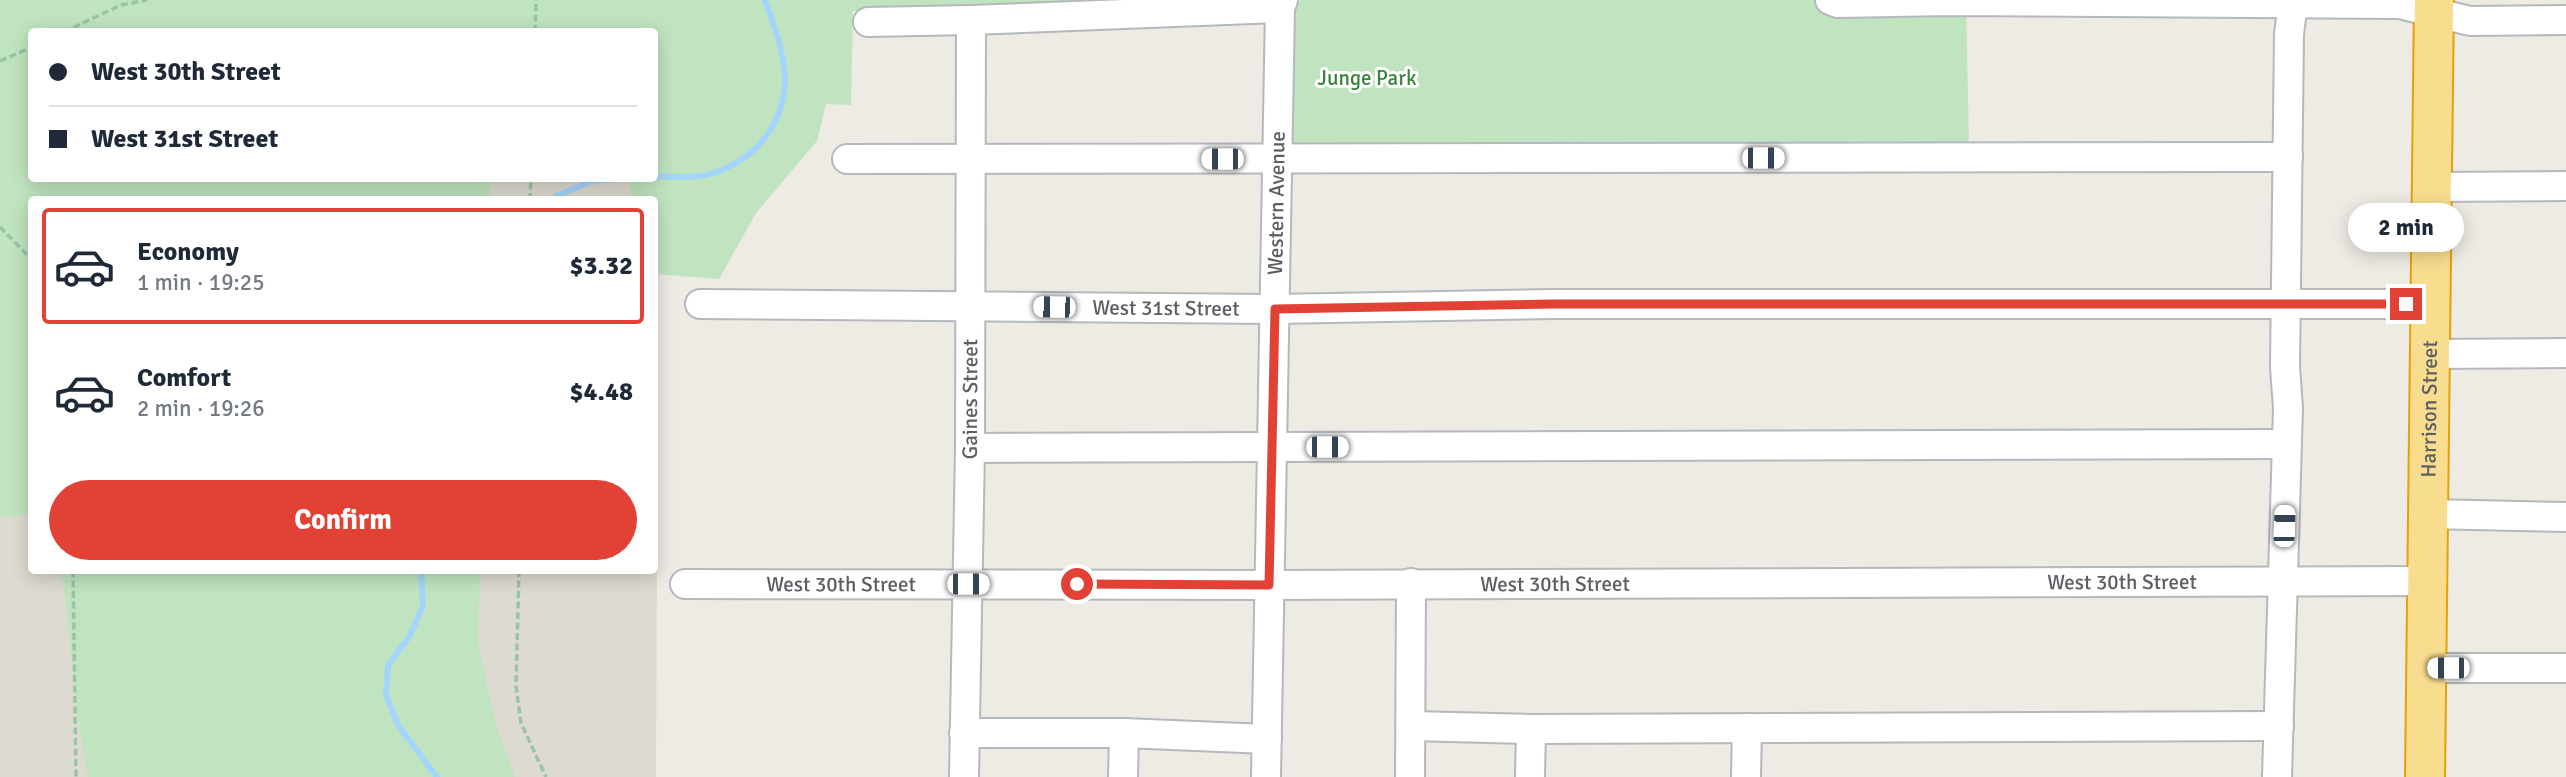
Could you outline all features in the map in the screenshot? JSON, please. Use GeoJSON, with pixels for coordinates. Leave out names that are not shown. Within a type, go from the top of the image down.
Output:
{"type":"FeatureCollection","features":[{"type":"Feature","properties":{"kind":"highway","name":"Harrison Street"},"geometry":{"type":"LineString","coordinates":[[2425,777],[2424,668],[2433,6]]}},
{"type":"Feature","properties":{"kind":"street"},"geometry":{"type":"LineString","coordinates":[[1830,0],[1837,4],[1948,1],[2399,4],[2433,6],[2470,21],[2566,20]]}},
{"type":"Feature","properties":{"kind":"street"},"geometry":{"type":"LineString","coordinates":[[2277,777],[2287,444],[2289,34],[2293,2]]}},
{"type":"Feature","properties":{"kind":"street"},"geometry":{"type":"LineString","coordinates":[[868,22],[971,20],[1282,4]]}},
{"type":"Feature","properties":{"kind":"street","name":"Western Avenue"},"geometry":{"type":"LineString","coordinates":[[1266,777],[1282,4]]}},
{"type":"Feature","properties":{"kind":"street","name":"Gaines Street"},"geometry":{"type":"LineString","coordinates":[[964,777],[970,448],[971,20]]}},
{"type":"Feature","properties":{"kind":"street"},"geometry":{"type":"LineString","coordinates":[[846,159],[2288,157]]}},
{"type":"Feature","properties":{"kind":"street"},"geometry":{"type":"LineString","coordinates":[[2431,187],[2566,186]]}},
{"type":"Feature","properties":{"kind":"street","name":"West 31st Street"},"geometry":{"type":"LineString","coordinates":[[700,304],[1275,309],[1553,304],[2430,304]]}},
{"type":"Feature","properties":{"kind":"street"},"geometry":{"type":"LineString","coordinates":[[2429,354],[2566,353]]}},
{"type":"Feature","properties":{"kind":"street"},"geometry":{"type":"LineString","coordinates":[[970,448],[2287,444]]}},
{"type":"Feature","properties":{"kind":"street"},"geometry":{"type":"LineString","coordinates":[[2427,514],[2566,517]]}},
{"type":"Feature","properties":{"kind":"street","name":"West 30th Street"},"geometry":{"type":"LineString","coordinates":[[685,584],[2426,581]]}},
{"type":"Feature","properties":{"kind":"street"},"geometry":{"type":"LineString","coordinates":[[1410,777],[1411,583]]}},
{"type":"Feature","properties":{"kind":"street"},"geometry":{"type":"LineString","coordinates":[[2424,668],[2566,668]]}},
{"type":"Feature","properties":{"kind":"street"},"geometry":{"type":"LineString","coordinates":[[1411,726],[1531,729],[2279,726]]}},
{"type":"Feature","properties":{"kind":"street"},"geometry":{"type":"LineString","coordinates":[[1746,777],[1747,728]]}},
{"type":"Feature","properties":{"kind":"street"},"geometry":{"type":"LineString","coordinates":[[1530,777],[1531,729]]}},
{"type":"Feature","properties":{"kind":"street"},"geometry":{"type":"LineString","coordinates":[[964,733],[1124,733],[1267,739]]}},
{"type":"Feature","properties":{"kind":"street"},"geometry":{"type":"LineString","coordinates":[[1123,777],[1124,733]]}},
{"type":"Feature","properties":{"kind":"path"},"geometry":{"type":"LineString","coordinates":[[72,28],[121,5],[147,0]]}},
{"type":"Feature","properties":{"kind":"path"},"geometry":{"type":"LineString","coordinates":[[535,28],[536,0]]}},
{"type":"Feature","properties":{"kind":"path"},"geometry":{"type":"LineString","coordinates":[[0,61],[28,49]]}},
{"type":"Feature","properties":{"kind":"path"},"geometry":{"type":"LineString","coordinates":[[0,227],[28,256]]}},
{"type":"Feature","properties":{"kind":"path"},"geometry":{"type":"LineString","coordinates":[[73,574],[76,777]]}},
{"type":"Feature","properties":{"kind":"path"},"geometry":{"type":"LineString","coordinates":[[519,574],[516,686],[522,723],[547,777]]}},
{"type":"Feature","properties":{"kind":"shaded area"},"geometry":{"type":"Polygon","coordinates":[[[659,97],[658,324],[658,196],[28,196],[28,574],[657,574],[656,777],[0,777],[0,163],[28,176],[28,182],[658,182],[659,97]]]}},
{"type":"Feature","properties":{"kind":"green space"},"geometry":{"type":"Polygon","coordinates":[[[0,0],[1133,0],[853,11],[851,105],[826,104],[817,141],[756,213],[719,279],[658,274],[658,196],[630,196],[631,182],[658,182],[658,28],[28,28],[28,182],[491,182],[490,196],[28,196],[28,514],[0,517],[0,0]]]}},
{"type":"Feature","properties":{"kind":"green space","name":"Junge Park"},"geometry":{"type":"Polygon","coordinates":[[[1296,0],[1966,0],[1969,148],[1277,158],[1296,0]]]}},
{"type":"Feature","properties":{"kind":"green space"},"geometry":{"type":"Polygon","coordinates":[[[62,574],[480,574],[478,645],[497,729],[515,777],[88,777],[79,727],[62,574]]]}},
{"type":"Feature","properties":{"kind":"waterway"},"geometry":{"type":"LineString","coordinates":[[658,177],[706,175],[730,166],[758,146],[777,119],[785,85],[784,67],[765,0]]}},
{"type":"Feature","properties":{"kind":"waterway"},"geometry":{"type":"LineString","coordinates":[[556,196],[590,182]]}},
{"type":"Feature","properties":{"kind":"waterway"},"geometry":{"type":"LineString","coordinates":[[421,574],[423,606],[409,637],[388,665],[386,695],[398,725],[437,777]]}},
{"type":"Feature","properties":{"kind":"route"},"geometry":{"type":"LineString","coordinates":[[1077,584],[1269,585],[1275,309],[1553,304],[2406,304]]}}]}
